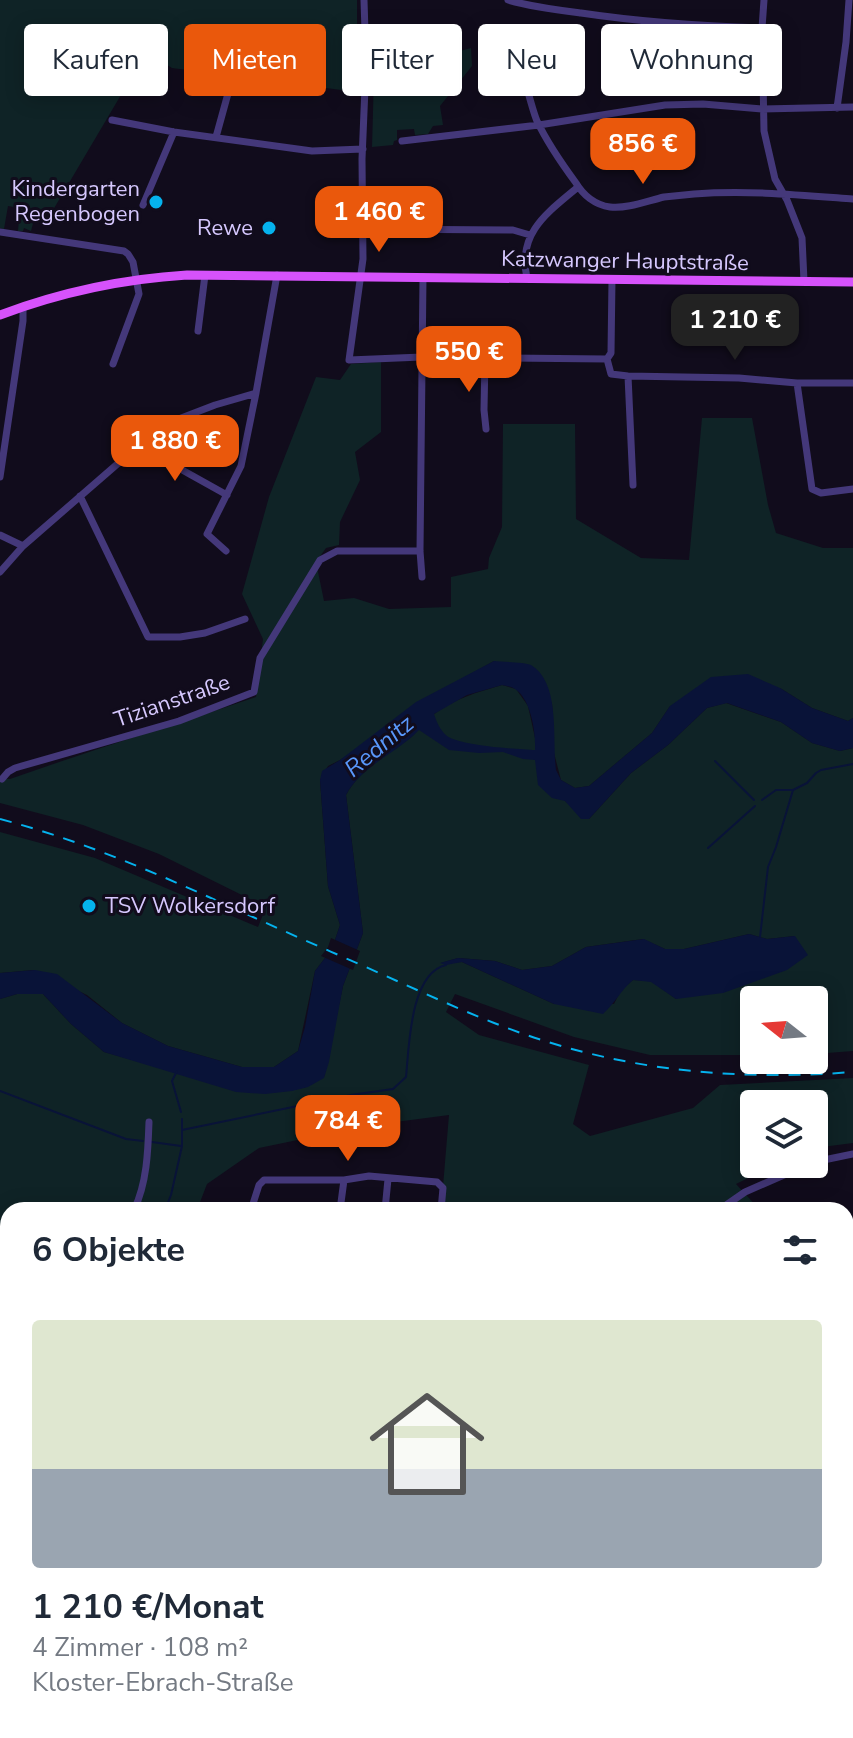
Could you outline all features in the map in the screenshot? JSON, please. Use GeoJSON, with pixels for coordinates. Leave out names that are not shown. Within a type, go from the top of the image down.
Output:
{"type":"FeatureCollection","features":[{"type":"Feature","properties":{"kind":"main road","name":"Katzwanger Hauptstraße"},"geometry":{"type":"LineString","coordinates":[[0,315],[84,289],[137,279],[205,275],[853,282]]}},
{"type":"Feature","properties":{"kind":"street"},"geometry":{"type":"LineString","coordinates":[[364,0],[363,264],[349,360],[422,357],[607,359]]}},
{"type":"Feature","properties":{"kind":"street"},"geometry":{"type":"LineString","coordinates":[[508,0],[645,21],[695,24]]}},
{"type":"Feature","properties":{"kind":"street"},"geometry":{"type":"LineString","coordinates":[[762,24],[764,0]]}},
{"type":"Feature","properties":{"kind":"street"},"geometry":{"type":"LineString","coordinates":[[837,108],[849,0]]}},
{"type":"Feature","properties":{"kind":"street"},"geometry":{"type":"LineString","coordinates":[[216,137],[227,96]]}},
{"type":"Feature","properties":{"kind":"street"},"geometry":{"type":"LineString","coordinates":[[528,96],[539,125],[578,187],[600,204],[612,207],[671,196],[705,194],[783,193],[853,199]]}},
{"type":"Feature","properties":{"kind":"street"},"geometry":{"type":"LineString","coordinates":[[762,96],[764,131],[775,179],[802,238],[804,281]]}},
{"type":"Feature","properties":{"kind":"street"},"geometry":{"type":"LineString","coordinates":[[402,141],[539,125],[665,105],[703,104],[762,109],[853,107]]}},
{"type":"Feature","properties":{"kind":"street"},"geometry":{"type":"LineString","coordinates":[[112,120],[174,132],[319,151],[363,149]]}},
{"type":"Feature","properties":{"kind":"street"},"geometry":{"type":"LineString","coordinates":[[143,205],[174,132]]}},
{"type":"Feature","properties":{"kind":"street"},"geometry":{"type":"LineString","coordinates":[[527,278],[524,251],[530,235],[544,216],[578,187]]}},
{"type":"Feature","properties":{"kind":"street"},"geometry":{"type":"LineString","coordinates":[[363,229],[513,230],[530,235]]}},
{"type":"Feature","properties":{"kind":"street"},"geometry":{"type":"LineString","coordinates":[[0,232],[128,254],[133,262],[139,294],[113,364]]}},
{"type":"Feature","properties":{"kind":"street"},"geometry":{"type":"LineString","coordinates":[[198,331],[205,275]]}},
{"type":"Feature","properties":{"kind":"street"},"geometry":{"type":"LineString","coordinates":[[226,551],[207,534],[241,466],[277,275]]}},
{"type":"Feature","properties":{"kind":"street"},"geometry":{"type":"LineString","coordinates":[[422,577],[423,277]]}},
{"type":"Feature","properties":{"kind":"street"},"geometry":{"type":"LineString","coordinates":[[612,279],[611,353],[607,359],[611,374],[853,383]]}},
{"type":"Feature","properties":{"kind":"street"},"geometry":{"type":"LineString","coordinates":[[0,477],[23,307]]}},
{"type":"Feature","properties":{"kind":"street"},"geometry":{"type":"LineString","coordinates":[[485,357],[486,429]]}},
{"type":"Feature","properties":{"kind":"street"},"geometry":{"type":"LineString","coordinates":[[628,376],[633,485]]}},
{"type":"Feature","properties":{"kind":"street"},"geometry":{"type":"LineString","coordinates":[[797,383],[812,489],[821,493],[853,489]]}},
{"type":"Feature","properties":{"kind":"street"},"geometry":{"type":"LineString","coordinates":[[0,572],[23,546],[145,440],[176,420],[256,393]]}},
{"type":"Feature","properties":{"kind":"street"},"geometry":{"type":"LineString","coordinates":[[145,440],[184,471],[227,495]]}},
{"type":"Feature","properties":{"kind":"street"},"geometry":{"type":"LineString","coordinates":[[80,496],[148,637],[205,633],[245,619]]}},
{"type":"Feature","properties":{"kind":"street"},"geometry":{"type":"LineString","coordinates":[[0,535],[23,546]]}},
{"type":"Feature","properties":{"kind":"street","name":"Tizianstraße"},"geometry":{"type":"LineString","coordinates":[[2,779],[15,768],[179,721],[254,692],[260,658],[320,560],[337,551],[420,551]]}},
{"type":"Feature","properties":{"kind":"street"},"geometry":{"type":"LineString","coordinates":[[138,1202],[146,1168],[149,1122]]}},
{"type":"Feature","properties":{"kind":"street"},"geometry":{"type":"LineString","coordinates":[[828,1159],[853,1154]]}},
{"type":"Feature","properties":{"kind":"street"},"geometry":{"type":"LineString","coordinates":[[254,1202],[264,1180],[344,1180],[369,1176],[437,1182],[443,1188],[442,1202]]}},
{"type":"Feature","properties":{"kind":"street"},"geometry":{"type":"LineString","coordinates":[[731,1202],[777,1178]]}},
{"type":"Feature","properties":{"kind":"street"},"geometry":{"type":"LineString","coordinates":[[386,1202],[388,1179]]}},
{"type":"Feature","properties":{"kind":"street"},"geometry":{"type":"LineString","coordinates":[[341,1202],[344,1180]]}},
{"type":"Feature","properties":{"kind":"green space"},"geometry":{"type":"Polygon","coordinates":[[[0,0],[357,0],[357,24],[342,24],[342,90],[326,88],[326,24],[184,24],[184,70],[168,66],[168,24],[24,24],[24,96],[120,96],[53,210],[43,209],[35,216],[31,231],[24,228],[18,231],[20,208],[8,206],[4,229],[0,228],[0,0]]]}},
{"type":"Feature","properties":{"kind":"green space"},"geometry":{"type":"Polygon","coordinates":[[[471,48],[472,66],[462,78],[462,50],[471,48]]]}},
{"type":"Feature","properties":{"kind":"green space"},"geometry":{"type":"Polygon","coordinates":[[[373,96],[448,96],[440,106],[443,125],[433,126],[428,134],[415,135],[414,129],[397,130],[397,140],[393,145],[372,147],[373,96]]]}},
{"type":"Feature","properties":{"kind":"green space"},"geometry":{"type":"Polygon","coordinates":[[[381,362],[381,432],[355,452],[360,480],[340,522],[339,545],[326,548],[316,562],[324,601],[354,598],[389,609],[451,607],[451,577],[488,569],[489,558],[502,527],[503,424],[575,424],[576,519],[641,558],[689,560],[702,418],[752,418],[776,533],[823,548],[853,548],[853,718],[848,721],[812,708],[780,688],[670,706],[652,733],[589,786],[575,788],[561,780],[554,753],[552,703],[494,661],[458,681],[328,766],[320,780],[328,886],[340,925],[332,949],[315,971],[298,1051],[274,1067],[242,1067],[168,1046],[122,1023],[87,995],[34,970],[0,973],[0,832],[95,858],[258,927],[266,907],[159,854],[83,825],[0,803],[0,779],[10,779],[256,697],[263,639],[242,594],[269,497],[316,377],[340,380],[351,364],[381,362]]]}},
{"type":"Feature","properties":{"kind":"green space"},"geometry":{"type":"Polygon","coordinates":[[[502,685],[516,689],[528,706],[535,738],[565,801],[589,819],[631,773],[668,745],[707,708],[726,703],[781,722],[812,743],[840,751],[853,748],[853,1051],[828,1053],[828,986],[740,986],[740,1055],[650,1055],[574,1037],[455,994],[446,1012],[479,1035],[589,1065],[573,1124],[590,1136],[693,1108],[720,1085],[853,1078],[853,1143],[828,1146],[828,1090],[740,1090],[740,1178],[748,1178],[736,1184],[753,1202],[442,1202],[449,1115],[365,1126],[259,1148],[207,1184],[200,1202],[0,1202],[0,999],[17,994],[43,994],[71,1024],[104,1052],[147,1064],[324,1077],[343,986],[363,933],[346,795],[365,772],[410,738],[433,715],[457,700],[502,685]],[[749,934],[684,949],[665,949],[643,939],[586,947],[552,966],[522,970],[495,961],[458,958],[441,963],[462,962],[554,1004],[614,1004],[621,990],[633,980],[651,981],[676,999],[795,936],[767,939],[749,934]]]}},
{"type":"Feature","properties":{"kind":"water","name":"Rednitz"},"geometry":{"type":"Polygon","coordinates":[[[494,661],[531,665],[541,673],[551,698],[556,770],[561,780],[575,788],[589,786],[652,733],[670,706],[711,677],[748,674],[780,688],[812,708],[848,721],[853,718],[853,748],[840,751],[812,743],[781,722],[727,703],[707,708],[668,745],[631,773],[589,819],[581,819],[565,801],[552,798],[538,785],[535,760],[503,752],[449,750],[419,730],[361,776],[346,795],[363,933],[343,986],[324,1078],[308,1087],[265,1094],[236,1092],[104,1052],[71,1024],[43,994],[17,994],[0,999],[0,973],[35,970],[57,974],[122,1023],[168,1046],[242,1067],[274,1067],[298,1051],[315,971],[332,949],[340,925],[328,886],[320,780],[322,771],[416,702],[494,661]],[[502,685],[467,695],[434,714],[441,729],[447,736],[464,742],[535,750],[535,735],[525,700],[515,689],[502,685]]]}},
{"type":"Feature","properties":{"kind":"water"},"geometry":{"type":"Polygon","coordinates":[[[749,934],[767,939],[795,936],[808,955],[787,970],[723,993],[676,999],[651,982],[633,980],[603,1014],[554,1004],[462,962],[440,963],[458,958],[495,961],[522,970],[552,966],[586,947],[644,939],[665,949],[684,949],[749,934]]]}},
{"type":"Feature","properties":{"kind":"pier"},"geometry":{"type":"Polygon","coordinates":[[[331,938],[360,951],[353,970],[321,956],[331,938]]]}},
{"type":"Feature","properties":{"kind":"waterway"},"geometry":{"type":"LineString","coordinates":[[715,761],[754,800]]}},
{"type":"Feature","properties":{"kind":"waterway"},"geometry":{"type":"LineString","coordinates":[[762,800],[776,790],[793,790],[807,783],[821,770],[853,764]]}},
{"type":"Feature","properties":{"kind":"waterway"},"geometry":{"type":"LineString","coordinates":[[760,937],[768,867],[793,790]]}},
{"type":"Feature","properties":{"kind":"waterway"},"geometry":{"type":"LineString","coordinates":[[708,848],[755,806]]}},
{"type":"Feature","properties":{"kind":"waterway"},"geometry":{"type":"LineString","coordinates":[[182,1130],[393,1089],[406,1077],[410,1030],[418,996],[434,971],[446,965]]}},
{"type":"Feature","properties":{"kind":"waterway"},"geometry":{"type":"LineString","coordinates":[[177,1071],[172,1081],[181,1112]]}},
{"type":"Feature","properties":{"kind":"waterway"},"geometry":{"type":"LineString","coordinates":[[0,1091],[126,1139],[143,1141]]}},
{"type":"Feature","properties":{"kind":"waterway"},"geometry":{"type":"LineString","coordinates":[[168,1202],[182,1146],[182,1119]]}},
{"type":"Feature","properties":{"kind":"waterway"},"geometry":{"type":"LineString","coordinates":[[152,1142],[181,1146]]}},
{"type":"Feature","properties":{"kind":"railway"},"geometry":{"type":"LineString","coordinates":[[0,819],[134,865],[453,1006],[548,1042],[623,1061],[699,1072],[776,1075],[853,1072]]}},
{"type":"Feature","properties":{"kind":"place","name":"Kindergarten Regenbogen"},"geometry":{"type":"Point","coordinates":[156,202]}},
{"type":"Feature","properties":{"kind":"place","name":"Rewe"},"geometry":{"type":"Point","coordinates":[269,228]}},
{"type":"Feature","properties":{"kind":"place","name":"TSV Wolkersdorf"},"geometry":{"type":"Point","coordinates":[89,906]}}]}
